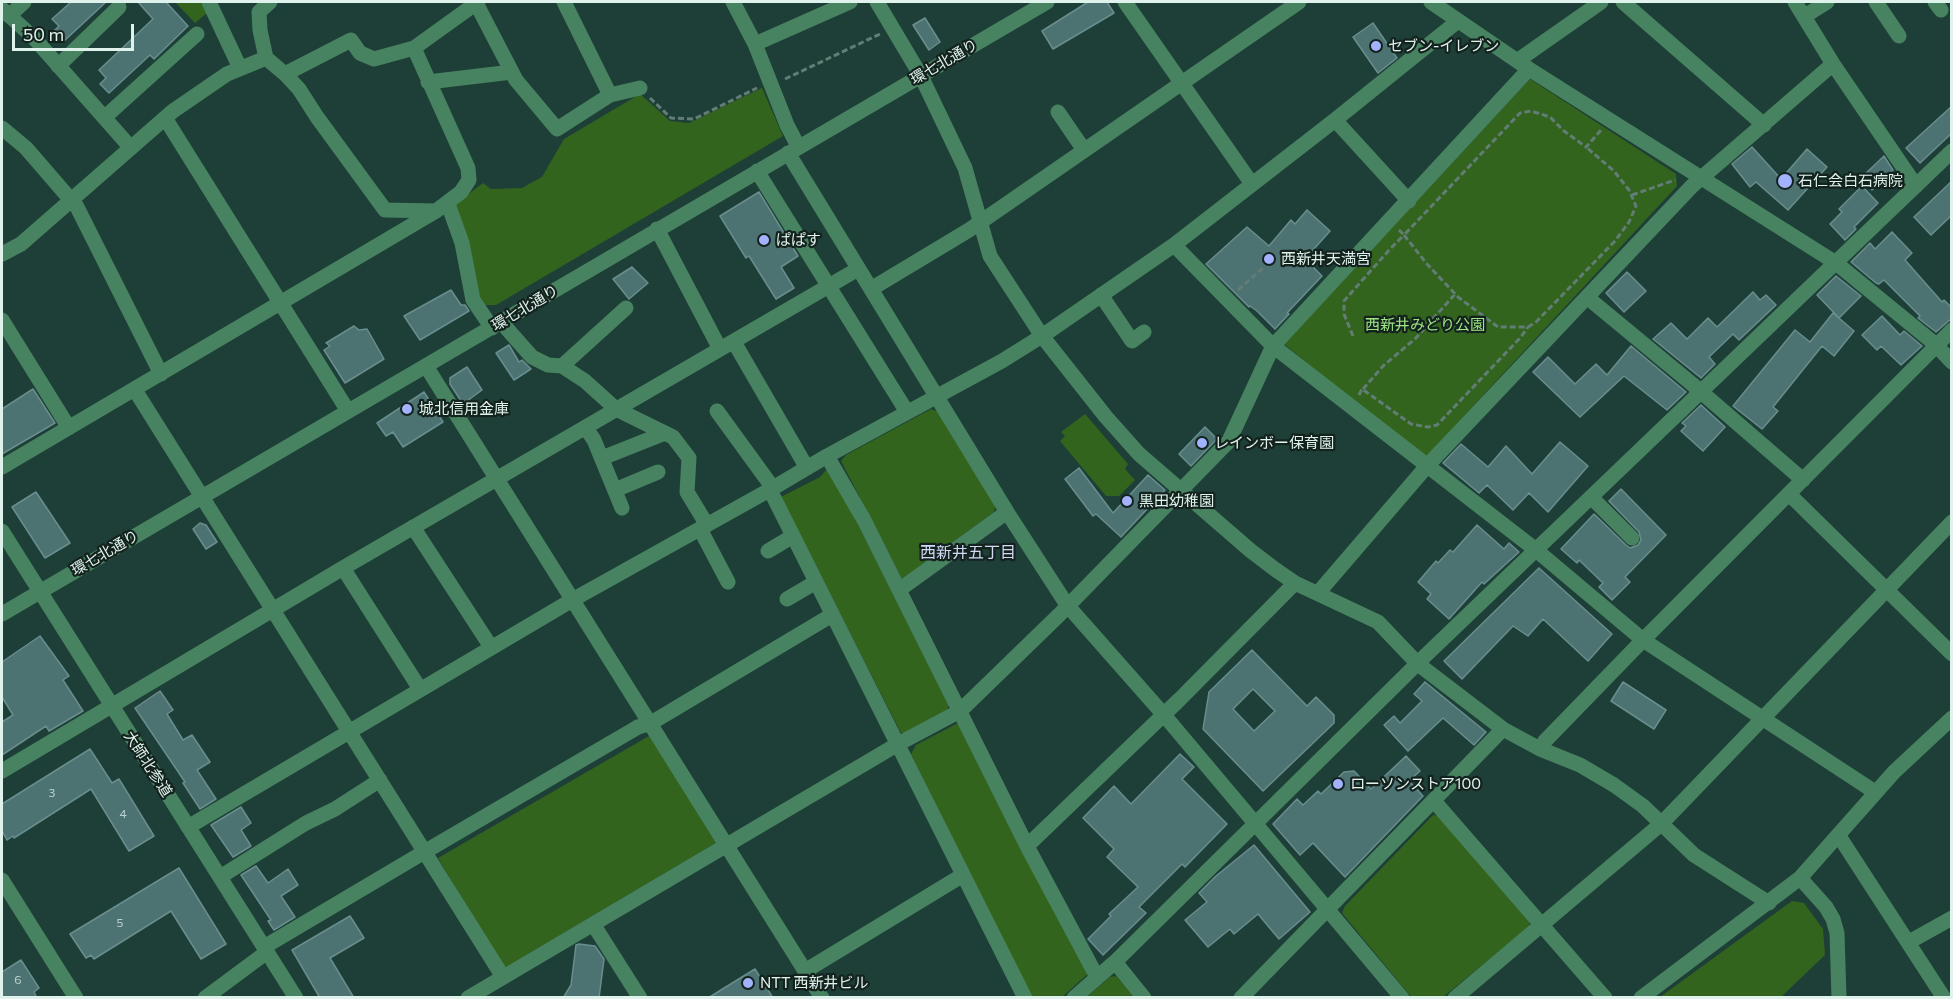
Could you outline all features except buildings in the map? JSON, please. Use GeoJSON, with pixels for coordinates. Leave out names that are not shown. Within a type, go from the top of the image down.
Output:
{"type":"FeatureCollection","features":[{"type":"Feature","properties":{"kind":"street"},"geometry":{"type":"LineString","coordinates":[[24,2],[5,13],[34,38],[131,148]]}},
{"type":"Feature","properties":{"kind":"street"},"geometry":{"type":"LineString","coordinates":[[209,2],[240,68]]}},
{"type":"Feature","properties":{"kind":"street"},"geometry":{"type":"LineString","coordinates":[[270,2],[259,12],[266,58],[299,89],[385,210],[442,208]]}},
{"type":"Feature","properties":{"kind":"street"},"geometry":{"type":"LineString","coordinates":[[285,74],[351,39],[360,53],[374,60],[414,48],[477,2],[512,72],[557,129],[610,95],[640,88]]}},
{"type":"Feature","properties":{"kind":"street"},"geometry":{"type":"LineString","coordinates":[[564,2],[610,95]]}},
{"type":"Feature","properties":{"kind":"street"},"geometry":{"type":"LineString","coordinates":[[733,2],[755,44],[787,125],[793,150],[858,268],[1007,512],[1067,605],[1164,715],[1402,998]]}},
{"type":"Feature","properties":{"kind":"street"},"geometry":{"type":"LineString","coordinates":[[755,44],[850,2]]}},
{"type":"Feature","properties":{"kind":"street"},"geometry":{"type":"LineString","coordinates":[[877,2],[921,76],[965,168],[990,256],[1042,336],[1106,417],[1139,454],[1251,551],[1295,583],[1378,622],[1418,664],[1503,729],[1540,749],[1580,765],[1614,785],[1643,806],[1694,855],[1769,903]]}},
{"type":"Feature","properties":{"kind":"street","name":"環七北通り"},"geometry":{"type":"LineString","coordinates":[[2,614],[1047,2]]}},
{"type":"Feature","properties":{"kind":"street"},"geometry":{"type":"LineString","coordinates":[[1125,2],[1252,184]]}},
{"type":"Feature","properties":{"kind":"street"},"geometry":{"type":"LineString","coordinates":[[871,289],[981,221],[1299,2]]}},
{"type":"Feature","properties":{"kind":"street"},"geometry":{"type":"LineString","coordinates":[[1431,2],[1523,65],[1836,263],[1935,344],[1952,362]]}},
{"type":"Feature","properties":{"kind":"street"},"geometry":{"type":"LineString","coordinates":[[468,998],[898,744],[960,711],[1229,441],[1273,346],[1408,201],[1523,65],[1600,2]]}},
{"type":"Feature","properties":{"kind":"street"},"geometry":{"type":"LineString","coordinates":[[1623,2],[1764,125]]}},
{"type":"Feature","properties":{"kind":"street"},"geometry":{"type":"LineString","coordinates":[[1795,2],[1833,64],[1916,186]]}},
{"type":"Feature","properties":{"kind":"street"},"geometry":{"type":"LineString","coordinates":[[1804,16],[1827,2]]}},
{"type":"Feature","properties":{"kind":"street"},"geometry":{"type":"LineString","coordinates":[[1876,2],[1899,36]]}},
{"type":"Feature","properties":{"kind":"street"},"geometry":{"type":"LineString","coordinates":[[58,66],[116,16]]}},
{"type":"Feature","properties":{"kind":"street"},"geometry":{"type":"LineString","coordinates":[[188,827],[574,599],[827,456],[1002,361],[1042,336],[1174,245],[1458,21]]}},
{"type":"Feature","properties":{"kind":"street"},"geometry":{"type":"LineString","coordinates":[[105,117],[193,42]]}},
{"type":"Feature","properties":{"kind":"street"},"geometry":{"type":"LineString","coordinates":[[2,467],[442,208],[461,192],[469,180],[468,168],[414,48]]}},
{"type":"Feature","properties":{"kind":"street"},"geometry":{"type":"LineString","coordinates":[[2,254],[21,244],[165,118],[200,91],[240,68],[266,58]]}},
{"type":"Feature","properties":{"kind":"street"},"geometry":{"type":"LineString","coordinates":[[1318,593],[1427,466],[1701,178],[1833,64]]}},
{"type":"Feature","properties":{"kind":"street"},"geometry":{"type":"LineString","coordinates":[[428,82],[512,72]]}},
{"type":"Feature","properties":{"kind":"street"},"geometry":{"type":"LineString","coordinates":[[1058,112],[1084,150]]}},
{"type":"Feature","properties":{"kind":"street"},"geometry":{"type":"LineString","coordinates":[[165,118],[348,411]]}},
{"type":"Feature","properties":{"kind":"street"},"geometry":{"type":"LineString","coordinates":[[1335,120],[1408,201]]}},
{"type":"Feature","properties":{"kind":"street"},"geometry":{"type":"LineString","coordinates":[[2,129],[26,148],[77,207],[161,374]]}},
{"type":"Feature","properties":{"kind":"street"},"geometry":{"type":"LineString","coordinates":[[1074,998],[1115,962],[1418,664],[1952,152]]}},
{"type":"Feature","properties":{"kind":"street"},"geometry":{"type":"LineString","coordinates":[[757,171],[907,412]]}},
{"type":"Feature","properties":{"kind":"street"},"geometry":{"type":"LineString","coordinates":[[442,208],[462,243],[473,300],[496,325],[532,357],[548,365],[562,366],[585,381],[616,409],[673,438],[689,458],[687,492],[728,582]]}},
{"type":"Feature","properties":{"kind":"street"},"geometry":{"type":"LineString","coordinates":[[657,229],[720,349]]}},
{"type":"Feature","properties":{"kind":"street"},"geometry":{"type":"LineString","coordinates":[[1174,245],[1273,346],[1536,550],[1643,640],[1875,792]]}},
{"type":"Feature","properties":{"kind":"street"},"geometry":{"type":"LineString","coordinates":[[2,771],[413,526],[586,428],[858,268]]}},
{"type":"Feature","properties":{"kind":"street"},"geometry":{"type":"LineString","coordinates":[[1101,295],[1132,341],[1144,332]]}},
{"type":"Feature","properties":{"kind":"street"},"geometry":{"type":"LineString","coordinates":[[1588,298],[1701,391],[1803,480]]}},
{"type":"Feature","properties":{"kind":"street"},"geometry":{"type":"LineString","coordinates":[[562,366],[626,308]]}},
{"type":"Feature","properties":{"kind":"street"},"geometry":{"type":"LineString","coordinates":[[2,320],[69,428]]}},
{"type":"Feature","properties":{"kind":"street"},"geometry":{"type":"LineString","coordinates":[[1540,749],[1545,741],[1643,640],[1935,344],[1952,330]]}},
{"type":"Feature","properties":{"kind":"street"},"geometry":{"type":"LineString","coordinates":[[734,342],[807,468]]}},
{"type":"Feature","properties":{"kind":"street"},"geometry":{"type":"LineString","coordinates":[[426,366],[822,998]]}},
{"type":"Feature","properties":{"kind":"street"},"geometry":{"type":"LineString","coordinates":[[135,390],[503,977]]}},
{"type":"Feature","properties":{"kind":"street"},"geometry":{"type":"LineString","coordinates":[[717,411],[771,489],[1025,998]]}},
{"type":"Feature","properties":{"kind":"street"},"geometry":{"type":"LineString","coordinates":[[586,428],[602,458],[622,508]]}},
{"type":"Feature","properties":{"kind":"street"},"geometry":{"type":"LineString","coordinates":[[602,458],[665,433]]}},
{"type":"Feature","properties":{"kind":"street"},"geometry":{"type":"LineString","coordinates":[[827,456],[864,520],[1027,846],[1097,977]]}},
{"type":"Feature","properties":{"kind":"street"},"geometry":{"type":"LineString","coordinates":[[615,490],[658,472]]}},
{"type":"Feature","properties":{"kind":"street"},"geometry":{"type":"LineString","coordinates":[[1789,494],[1952,654]]}},
{"type":"Feature","properties":{"kind":"street"},"geometry":{"type":"LineString","coordinates":[[1592,498],[1632,538]]}},
{"type":"Feature","properties":{"kind":"street"},"geometry":{"type":"LineString","coordinates":[[899,590],[1007,512]]}},
{"type":"Feature","properties":{"kind":"street"},"geometry":{"type":"LineString","coordinates":[[1455,998],[1660,824],[1952,522]]}},
{"type":"Feature","properties":{"kind":"street"},"geometry":{"type":"LineString","coordinates":[[413,526],[490,648]]}},
{"type":"Feature","properties":{"kind":"street","name":"大師北参道"},"geometry":{"type":"LineString","coordinates":[[2,531],[296,998]]}},
{"type":"Feature","properties":{"kind":"street"},"geometry":{"type":"LineString","coordinates":[[768,551],[793,536]]}},
{"type":"Feature","properties":{"kind":"street"},"geometry":{"type":"LineString","coordinates":[[342,568],[420,689]]}},
{"type":"Feature","properties":{"kind":"street"},"geometry":{"type":"LineString","coordinates":[[787,599],[816,582]]}},
{"type":"Feature","properties":{"kind":"street"},"geometry":{"type":"LineString","coordinates":[[1027,846],[1164,715],[1295,583]]}},
{"type":"Feature","properties":{"kind":"street"},"geometry":{"type":"LineString","coordinates":[[205,998],[265,950],[426,851],[638,727],[651,723],[832,615]]}},
{"type":"Feature","properties":{"kind":"street"},"geometry":{"type":"LineString","coordinates":[[1641,998],[1800,878],[1894,771],[1952,718]]}},
{"type":"Feature","properties":{"kind":"street"},"geometry":{"type":"LineString","coordinates":[[1241,998],[1503,729]]}},
{"type":"Feature","properties":{"kind":"street"},"geometry":{"type":"LineString","coordinates":[[220,877],[380,780]]}},
{"type":"Feature","properties":{"kind":"street"},"geometry":{"type":"LineString","coordinates":[[1434,801],[1605,998]]}},
{"type":"Feature","properties":{"kind":"street"},"geometry":{"type":"LineString","coordinates":[[1839,836],[1944,998]]}},
{"type":"Feature","properties":{"kind":"street"},"geometry":{"type":"LineString","coordinates":[[805,971],[963,875]]}},
{"type":"Feature","properties":{"kind":"street"},"geometry":{"type":"LineString","coordinates":[[1800,878],[1826,907],[1833,919],[1837,933],[1839,998]]}},
{"type":"Feature","properties":{"kind":"street"},"geometry":{"type":"LineString","coordinates":[[2,880],[76,998]]}},
{"type":"Feature","properties":{"kind":"street"},"geometry":{"type":"LineString","coordinates":[[1909,942],[1952,918]]}},
{"type":"Feature","properties":{"kind":"street"},"geometry":{"type":"LineString","coordinates":[[593,924],[640,998]]}},
{"type":"Feature","properties":{"kind":"street"},"geometry":{"type":"LineString","coordinates":[[1115,962],[1144,998]]}},
{"type":"Feature","properties":{"kind":"path"},"geometry":{"type":"LineString","coordinates":[[1353,336],[1344,314],[1344,301],[1390,249],[1520,113],[1531,111],[1550,117],[1573,138],[1608,164],[1632,195],[1636,206],[1629,222],[1615,241],[1536,322],[1528,327],[1437,425],[1428,427],[1411,424],[1362,389]]}},
{"type":"Feature","properties":{"kind":"path"},"geometry":{"type":"LineString","coordinates":[[1586,147],[1602,129]]}},
{"type":"Feature","properties":{"kind":"path"},"geometry":{"type":"LineString","coordinates":[[1632,195],[1680,178]]}},
{"type":"Feature","properties":{"kind":"path"},"geometry":{"type":"LineString","coordinates":[[1390,221],[1455,294],[1498,327],[1528,327]]}},
{"type":"Feature","properties":{"kind":"path"},"geometry":{"type":"LineString","coordinates":[[1228,299],[1263,268]]}},
{"type":"Feature","properties":{"kind":"path"},"geometry":{"type":"LineString","coordinates":[[1351,406],[1362,389],[1383,366],[1416,338],[1455,294]]}},
{"type":"Feature","properties":{"kind":"green space"},"geometry":{"type":"Polygon","coordinates":[[[175,2],[201,2],[207,13],[195,23],[175,2]]]}},
{"type":"Feature","properties":{"kind":"green space","name":"西新井みどり公園"},"geometry":{"type":"Polygon","coordinates":[[[1530,79],[1676,174],[1677,186],[1424,459],[1284,344],[1530,79]]]}},
{"type":"Feature","properties":{"kind":"green space"},"geometry":{"type":"Polygon","coordinates":[[[762,88],[783,136],[496,305],[483,305],[471,279],[454,205],[483,183],[491,189],[522,188],[542,177],[564,139],[640,94],[670,121],[689,123],[762,88]]]}},
{"type":"Feature","properties":{"kind":"green space"},"geometry":{"type":"Polygon","coordinates":[[[931,409],[939,412],[996,504],[994,512],[902,579],[841,461],[846,455],[931,409]]]}},
{"type":"Feature","properties":{"kind":"green space"},"geometry":{"type":"Polygon","coordinates":[[[1085,414],[1128,464],[1125,469],[1135,480],[1119,496],[1106,496],[1060,441],[1065,436],[1061,432],[1085,414]]]}},
{"type":"Feature","properties":{"kind":"green space"},"geometry":{"type":"Polygon","coordinates":[[[827,469],[830,470],[949,704],[947,712],[908,733],[901,733],[781,497],[820,477],[827,469]]]}},
{"type":"Feature","properties":{"kind":"green space"},"geometry":{"type":"Polygon","coordinates":[[[960,722],[1089,973],[1062,997],[1031,997],[911,754],[916,745],[960,722]]]}},
{"type":"Feature","properties":{"kind":"green space"},"geometry":{"type":"Polygon","coordinates":[[[649,736],[719,841],[504,968],[438,858],[649,736]]]}},
{"type":"Feature","properties":{"kind":"green space"},"geometry":{"type":"Polygon","coordinates":[[[1433,815],[1440,816],[1530,918],[1529,927],[1443,997],[1412,998],[1342,913],[1345,906],[1433,815]]]}},
{"type":"Feature","properties":{"kind":"green space"},"geometry":{"type":"Polygon","coordinates":[[[1792,901],[1804,903],[1823,929],[1825,955],[1781,997],[1660,997],[1792,901]]]}},
{"type":"Feature","properties":{"kind":"green space"},"geometry":{"type":"Polygon","coordinates":[[[1116,976],[1134,997],[1087,997],[1110,977],[1116,976]]]}},
{"type":"Feature","properties":{"kind":"place","name":"セブン-イレブン"},"geometry":{"type":"Point","coordinates":[1376,46]}},
{"type":"Feature","properties":{"kind":"place","name":"石仁会白石病院"},"geometry":{"type":"Point","coordinates":[1785,181]}},
{"type":"Feature","properties":{"kind":"place","name":"ぱぱす"},"geometry":{"type":"Point","coordinates":[764,240]}},
{"type":"Feature","properties":{"kind":"place","name":"西新井天満宮"},"geometry":{"type":"Point","coordinates":[1269,259]}},
{"type":"Feature","properties":{"kind":"place","name":"城北信用金庫"},"geometry":{"type":"Point","coordinates":[407,409]}},
{"type":"Feature","properties":{"kind":"place","name":"レインボー保育園"},"geometry":{"type":"Point","coordinates":[1202,443]}},
{"type":"Feature","properties":{"kind":"place","name":"黒田幼稚園"},"geometry":{"type":"Point","coordinates":[1127,501]}},
{"type":"Feature","properties":{"kind":"place","name":"ローソンストア100"},"geometry":{"type":"Point","coordinates":[1338,784]}},
{"type":"Feature","properties":{"kind":"place","name":"NTT 西新井ビル"},"geometry":{"type":"Point","coordinates":[748,983]}},
{"type":"Feature","properties":{"kind":"district","name":"西新井五丁目"},"geometry":{"type":"Point","coordinates":[968,553]}}]}
